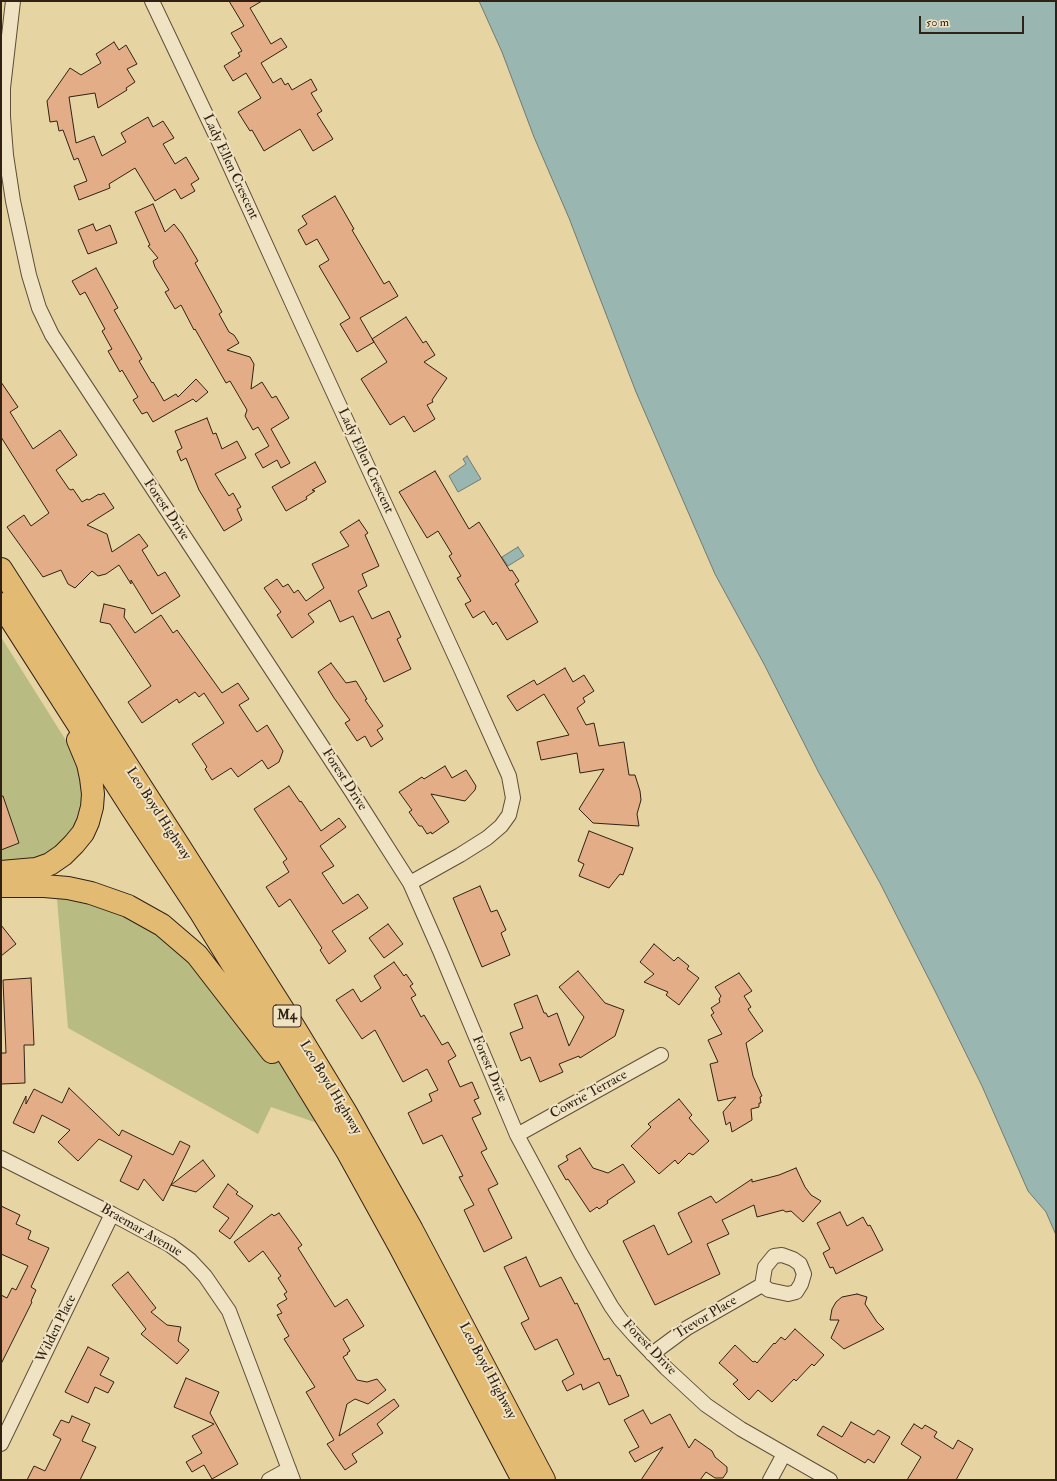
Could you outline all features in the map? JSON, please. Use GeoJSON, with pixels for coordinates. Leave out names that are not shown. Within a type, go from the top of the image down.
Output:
{"type":"FeatureCollection","features":[{"type":"Feature","properties":{"kind":"highway","name":"Leo Boyd Highway"},"geometry":{"type":"LineString","coordinates":[[1,569],[289,1019],[341,1104],[412,1230],[544,1480]]}},
{"type":"Feature","properties":{"kind":"highway","name":"Leo Boyd Highway"},"geometry":{"type":"LineString","coordinates":[[1,604],[57,693],[201,913],[347,1151],[400,1247],[523,1480]]}},
{"type":"Feature","properties":{"kind":"highway"},"geometry":{"type":"LineString","coordinates":[[1,872],[36,869],[50,864],[63,855],[74,844],[88,822],[93,800],[91,778],[85,758],[57,693]]}},
{"type":"Feature","properties":{"kind":"highway"},"geometry":{"type":"LineString","coordinates":[[1,886],[44,886],[68,888],[91,893],[128,906],[162,925],[197,955],[281,1064],[314,1097]]}},
{"type":"Feature","properties":{"kind":"street","name":"Forest Drive"},"geometry":{"type":"LineString","coordinates":[[13,1],[3,88],[3,117],[6,155],[21,242],[29,275],[39,308],[52,335],[356,798],[410,883],[440,951],[516,1135],[611,1306],[620,1319],[652,1354],[706,1405],[740,1429],[830,1480]]}},
{"type":"Feature","properties":{"kind":"street","name":"Lady Ellen Crescent"},"geometry":{"type":"LineString","coordinates":[[152,1],[219,142],[509,776],[513,798],[509,814],[502,826],[487,838],[460,855],[410,883]]}},
{"type":"Feature","properties":{"kind":"street","name":"Cowrie Terrace"},"geometry":{"type":"LineString","coordinates":[[516,1135],[660,1055]]}},
{"type":"Feature","properties":{"kind":"street","name":"Braemar Avenue"},"geometry":{"type":"LineString","coordinates":[[1,1158],[170,1245],[180,1252],[205,1276],[216,1291],[231,1317],[291,1475]]}},
{"type":"Feature","properties":{"kind":"street","name":"Wilden Place"},"geometry":{"type":"LineString","coordinates":[[1,1444],[112,1214]]}},
{"type":"Feature","properties":{"kind":"street","name":"Trevor Place"},"geometry":{"type":"LineString","coordinates":[[652,1354],[687,1328],[762,1285]]}},
{"type":"Feature","properties":{"kind":"street"},"geometry":{"type":"LineString","coordinates":[[770,1480],[784,1454]]}},
{"type":"Feature","properties":{"kind":"street"},"geometry":{"type":"LineString","coordinates":[[270,1480],[291,1475]]}},
{"type":"Feature","properties":{"kind":"green space"},"geometry":{"type":"Polygon","coordinates":[[[1,637],[65,739],[86,777],[92,795],[58,859],[1,867],[1,637]]]}},
{"type":"Feature","properties":{"kind":"green space"},"geometry":{"type":"Polygon","coordinates":[[[56,888],[160,920],[230,987],[320,1124],[271,1107],[258,1134],[68,1028],[56,888]]]}},
{"type":"Feature","properties":{"kind":"water"},"geometry":{"type":"Polygon","coordinates":[[[479,1],[1056,1],[1056,1235],[1046,1212],[1028,1191],[982,1086],[880,883],[819,773],[764,664],[715,574],[636,392],[569,218],[534,137],[502,52],[479,1]]]}},
{"type":"Feature","properties":{"kind":"water"},"geometry":{"type":"Polygon","coordinates":[[[467,456],[481,479],[458,492],[449,476],[466,464],[463,459],[467,456]]]}},
{"type":"Feature","properties":{"kind":"water"},"geometry":{"type":"Polygon","coordinates":[[[518,547],[524,556],[508,566],[502,557],[518,547]]]}},
{"type":"Feature","properties":{"kind":"building"},"geometry":{"type":"Polygon","coordinates":[[[229,1],[262,1],[250,8],[271,44],[281,38],[287,47],[261,63],[273,83],[281,78],[285,85],[288,83],[292,90],[311,79],[317,90],[311,93],[322,111],[317,114],[333,139],[313,151],[300,129],[264,151],[252,130],[250,131],[238,112],[261,98],[246,73],[233,81],[224,66],[240,56],[238,53],[242,51],[231,33],[244,26],[229,1]]]}},
{"type":"Feature","properties":{"kind":"building"},"geometry":{"type":"Polygon","coordinates":[[[114,42],[119,50],[126,45],[137,64],[127,69],[135,82],[126,88],[127,90],[98,108],[95,93],[69,97],[76,143],[94,136],[102,156],[126,142],[121,133],[148,117],[153,127],[163,121],[174,138],[163,144],[175,164],[186,157],[199,179],[191,184],[195,191],[181,199],[175,189],[155,201],[135,168],[109,184],[110,188],[79,200],[74,186],[87,181],[78,158],[74,160],[63,130],[59,131],[57,121],[50,122],[47,101],[70,68],[81,75],[101,63],[96,54],[114,42]]]}},
{"type":"Feature","properties":{"kind":"building"},"geometry":{"type":"Polygon","coordinates":[[[335,196],[354,229],[352,230],[384,284],[389,281],[398,296],[360,318],[374,342],[357,352],[340,324],[350,318],[319,266],[329,260],[317,239],[306,245],[298,230],[307,224],[302,216],[335,196]]]}},
{"type":"Feature","properties":{"kind":"building"},"geometry":{"type":"Polygon","coordinates":[[[153,204],[165,232],[174,224],[182,234],[198,261],[195,263],[222,312],[219,314],[229,332],[234,335],[239,343],[227,350],[250,357],[254,364],[251,389],[262,382],[272,398],[276,396],[289,418],[271,429],[290,463],[281,468],[277,460],[263,468],[255,454],[269,446],[258,427],[253,430],[245,416],[247,410],[230,381],[226,383],[195,329],[194,330],[181,305],[175,309],[165,292],[169,290],[153,261],[158,258],[148,246],[150,245],[135,212],[153,204]]]}},
{"type":"Feature","properties":{"kind":"building"},"geometry":{"type":"Polygon","coordinates":[[[93,224],[96,231],[110,225],[117,243],[88,254],[78,230],[93,224]]]}},
{"type":"Feature","properties":{"kind":"building"},"geometry":{"type":"Polygon","coordinates":[[[96,268],[118,308],[114,310],[142,359],[139,361],[164,401],[176,394],[178,397],[196,379],[208,392],[196,402],[193,399],[153,422],[147,412],[142,414],[133,400],[138,397],[122,370],[120,372],[108,351],[112,349],[102,331],[105,329],[85,292],[80,295],[72,281],[96,268]]]}},
{"type":"Feature","properties":{"kind":"building"},"geometry":{"type":"Polygon","coordinates":[[[406,317],[423,343],[426,341],[435,355],[424,362],[447,378],[432,400],[433,402],[427,405],[435,419],[414,432],[404,416],[390,425],[361,379],[387,362],[372,339],[406,317]]]}},
{"type":"Feature","properties":{"kind":"building"},"geometry":{"type":"Polygon","coordinates":[[[1,382],[18,407],[10,412],[33,449],[60,430],[77,455],[56,470],[69,489],[73,489],[82,502],[104,493],[114,508],[87,525],[107,534],[112,552],[139,534],[148,546],[142,550],[158,576],[165,572],[180,596],[152,614],[131,580],[131,584],[119,565],[106,574],[98,576],[92,571],[75,588],[68,584],[61,570],[43,577],[7,527],[24,515],[31,526],[49,513],[1,437],[1,382]]]}},
{"type":"Feature","properties":{"kind":"building"},"geometry":{"type":"Polygon","coordinates":[[[207,418],[213,434],[216,433],[222,449],[237,441],[246,458],[215,474],[229,496],[233,493],[241,507],[237,509],[242,520],[224,531],[199,490],[186,458],[181,461],[177,451],[182,448],[175,431],[207,418]]]}},
{"type":"Feature","properties":{"kind":"building"},"geometry":{"type":"Polygon","coordinates":[[[315,462],[326,482],[312,490],[315,491],[306,497],[307,499],[286,511],[272,487],[315,462]]]}},
{"type":"Feature","properties":{"kind":"building"},"geometry":{"type":"Polygon","coordinates":[[[435,471],[469,529],[479,522],[510,571],[512,570],[519,581],[515,584],[538,622],[507,640],[496,622],[493,625],[484,611],[473,618],[465,604],[471,601],[457,578],[461,576],[449,556],[452,554],[438,531],[427,538],[399,492],[435,471]]]}},
{"type":"Feature","properties":{"kind":"building"},"geometry":{"type":"Polygon","coordinates":[[[359,520],[368,533],[365,535],[379,566],[362,574],[367,586],[358,591],[372,619],[389,611],[401,637],[397,639],[411,669],[384,682],[353,616],[340,622],[330,600],[308,614],[314,622],[292,638],[277,615],[281,612],[264,588],[277,579],[283,587],[288,584],[294,593],[298,590],[306,601],[324,588],[312,564],[349,546],[340,532],[359,520]]]}},
{"type":"Feature","properties":{"kind":"building"},"geometry":{"type":"Polygon","coordinates":[[[104,604],[125,609],[124,617],[135,633],[161,615],[173,633],[177,630],[222,693],[238,683],[249,699],[239,705],[257,732],[267,725],[283,751],[279,762],[268,769],[262,760],[238,777],[231,768],[212,780],[205,769],[207,767],[192,744],[224,723],[204,693],[199,697],[195,692],[179,703],[177,699],[142,723],[128,702],[151,686],[110,624],[100,622],[104,604]]]}},
{"type":"Feature","properties":{"kind":"building"},"geometry":{"type":"Polygon","coordinates":[[[331,663],[346,683],[356,681],[367,699],[365,700],[383,726],[377,730],[383,739],[371,747],[365,736],[357,741],[345,723],[350,720],[318,672],[331,663]]]}},
{"type":"Feature","properties":{"kind":"building"},"geometry":{"type":"Polygon","coordinates":[[[565,668],[573,682],[584,675],[594,691],[583,698],[585,702],[577,708],[586,725],[594,723],[599,746],[624,742],[629,775],[635,775],[640,791],[641,800],[637,814],[639,826],[593,823],[579,809],[604,769],[580,773],[577,753],[541,760],[537,742],[569,735],[544,694],[517,711],[507,696],[534,680],[537,685],[565,668]]]}},
{"type":"Feature","properties":{"kind":"building"},"geometry":{"type":"Polygon","coordinates":[[[445,766],[452,778],[466,770],[476,786],[475,790],[465,801],[431,794],[449,822],[432,834],[431,832],[427,834],[409,812],[412,810],[399,792],[422,777],[424,779],[445,766]]]}},
{"type":"Feature","properties":{"kind":"building"},"geometry":{"type":"Polygon","coordinates":[[[289,786],[321,831],[339,818],[346,827],[320,846],[334,866],[322,873],[343,904],[358,894],[368,908],[332,931],[346,951],[329,964],[320,950],[322,948],[290,899],[279,907],[266,887],[289,872],[283,862],[287,859],[254,809],[289,786]]]}},
{"type":"Feature","properties":{"kind":"building"},"geometry":{"type":"Polygon","coordinates":[[[1,796],[3,796],[19,843],[1,850],[1,796]]]}},
{"type":"Feature","properties":{"kind":"building"},"geometry":{"type":"Polygon","coordinates":[[[589,831],[633,848],[623,875],[620,874],[609,888],[579,876],[584,864],[578,861],[589,831]]]}},
{"type":"Feature","properties":{"kind":"building"},"geometry":{"type":"Polygon","coordinates":[[[480,886],[491,912],[497,910],[506,930],[501,933],[510,955],[482,967],[453,898],[480,886]]]}},
{"type":"Feature","properties":{"kind":"building"},"geometry":{"type":"Polygon","coordinates":[[[388,924],[403,944],[384,958],[369,938],[388,924]]]}},
{"type":"Feature","properties":{"kind":"building"},"geometry":{"type":"Polygon","coordinates":[[[1,925],[16,944],[1,956],[1,925]]]}},
{"type":"Feature","properties":{"kind":"building"},"geometry":{"type":"Polygon","coordinates":[[[654,944],[674,961],[678,957],[689,966],[687,969],[699,978],[679,1005],[666,995],[668,992],[644,982],[654,974],[640,962],[654,944]]]}},
{"type":"Feature","properties":{"kind":"building"},"geometry":{"type":"Polygon","coordinates":[[[394,962],[404,976],[406,974],[413,984],[410,986],[416,995],[411,998],[421,1017],[424,1015],[442,1045],[448,1042],[456,1056],[448,1061],[460,1087],[472,1082],[479,1098],[474,1100],[481,1114],[472,1118],[487,1149],[481,1152],[498,1184],[488,1189],[512,1238],[484,1252],[464,1210],[474,1205],[459,1177],[463,1176],[442,1135],[423,1144],[408,1113],[432,1101],[429,1094],[438,1090],[427,1069],[403,1082],[375,1030],[362,1039],[336,1000],[353,989],[361,1002],[381,988],[374,976],[394,962]]]}},
{"type":"Feature","properties":{"kind":"building"},"geometry":{"type":"Polygon","coordinates":[[[578,971],[605,1003],[624,1010],[615,1036],[580,1058],[579,1056],[559,1064],[563,1072],[540,1082],[530,1057],[521,1061],[510,1033],[523,1028],[514,1004],[537,995],[544,1013],[546,1013],[548,1017],[557,1013],[569,1046],[584,1017],[559,987],[578,971]]]}},
{"type":"Feature","properties":{"kind":"building"},"geometry":{"type":"Polygon","coordinates":[[[739,973],[752,991],[744,996],[751,1007],[748,1009],[763,1031],[746,1043],[753,1076],[762,1096],[760,1097],[761,1103],[759,1103],[759,1107],[751,1109],[752,1120],[732,1132],[730,1122],[726,1125],[723,1112],[736,1097],[718,1101],[710,1064],[718,1062],[708,1040],[722,1034],[711,1015],[714,1013],[711,1008],[720,1002],[719,999],[721,996],[715,987],[739,973]]]}},
{"type":"Feature","properties":{"kind":"building"},"geometry":{"type":"Polygon","coordinates":[[[31,978],[34,1045],[24,1045],[25,1083],[1,1084],[1,1053],[6,1053],[3,980],[31,978]]]}},
{"type":"Feature","properties":{"kind":"building"},"geometry":{"type":"Polygon","coordinates":[[[69,1088],[119,1136],[122,1130],[173,1155],[180,1141],[190,1146],[163,1201],[144,1179],[138,1190],[120,1181],[132,1156],[99,1139],[78,1161],[58,1142],[70,1130],[42,1115],[34,1133],[13,1123],[26,1096],[26,1104],[34,1089],[62,1103],[69,1088]]]}},
{"type":"Feature","properties":{"kind":"building"},"geometry":{"type":"Polygon","coordinates":[[[679,1099],[692,1115],[689,1118],[709,1141],[693,1155],[689,1153],[678,1164],[675,1160],[659,1174],[631,1146],[651,1127],[648,1124],[679,1099]]]}},
{"type":"Feature","properties":{"kind":"building"},"geometry":{"type":"Polygon","coordinates":[[[580,1148],[593,1168],[608,1173],[623,1164],[635,1182],[607,1201],[608,1203],[599,1209],[597,1207],[590,1212],[568,1179],[566,1180],[558,1166],[568,1160],[566,1156],[580,1148]]]}},
{"type":"Feature","properties":{"kind":"building"},"geometry":{"type":"Polygon","coordinates":[[[203,1160],[215,1176],[196,1192],[171,1185],[203,1160]]]}},
{"type":"Feature","properties":{"kind":"building"},"geometry":{"type":"Polygon","coordinates":[[[796,1168],[805,1187],[811,1195],[821,1201],[803,1222],[791,1211],[786,1212],[783,1210],[757,1217],[754,1205],[722,1220],[729,1234],[707,1244],[720,1274],[655,1305],[623,1241],[654,1225],[668,1255],[692,1242],[678,1213],[711,1196],[716,1203],[752,1179],[752,1182],[779,1175],[796,1168]]]}},
{"type":"Feature","properties":{"kind":"building"},"geometry":{"type":"Polygon","coordinates":[[[228,1184],[238,1192],[236,1194],[253,1206],[230,1239],[219,1231],[229,1218],[213,1207],[228,1184]]]}},
{"type":"Feature","properties":{"kind":"building"},"geometry":{"type":"Polygon","coordinates":[[[1,1206],[20,1215],[16,1224],[31,1231],[28,1239],[49,1248],[31,1287],[36,1290],[31,1301],[32,1302],[1,1364],[1,1295],[7,1298],[12,1288],[16,1290],[28,1266],[1,1254],[1,1206]]]}},
{"type":"Feature","properties":{"kind":"building"},"geometry":{"type":"Polygon","coordinates":[[[840,1212],[847,1226],[863,1217],[868,1226],[870,1225],[883,1250],[836,1274],[833,1267],[830,1268],[823,1253],[830,1249],[817,1223],[840,1212]]]}},
{"type":"Feature","properties":{"kind":"building"},"geometry":{"type":"Polygon","coordinates":[[[279,1213],[302,1245],[298,1248],[335,1307],[347,1299],[364,1326],[343,1339],[350,1351],[343,1357],[357,1380],[367,1382],[377,1379],[386,1390],[368,1404],[355,1399],[347,1404],[339,1436],[394,1399],[399,1406],[377,1424],[383,1433],[352,1454],[357,1462],[345,1470],[327,1444],[334,1440],[306,1392],[315,1387],[284,1339],[289,1336],[277,1315],[282,1313],[277,1305],[287,1299],[284,1294],[287,1292],[278,1278],[281,1276],[263,1251],[249,1262],[234,1242],[272,1214],[274,1216],[279,1213]]]}},
{"type":"Feature","properties":{"kind":"building"},"geometry":{"type":"Polygon","coordinates":[[[526,1257],[540,1287],[561,1277],[575,1304],[577,1303],[604,1360],[609,1358],[617,1376],[620,1375],[629,1396],[609,1405],[599,1382],[583,1390],[581,1384],[567,1391],[562,1381],[574,1374],[557,1339],[535,1350],[521,1323],[529,1319],[504,1267],[526,1257]]]}},
{"type":"Feature","properties":{"kind":"building"},"geometry":{"type":"Polygon","coordinates":[[[128,1272],[156,1308],[151,1312],[167,1325],[181,1327],[178,1341],[189,1350],[177,1364],[141,1334],[146,1329],[112,1285],[128,1272]]]}},
{"type":"Feature","properties":{"kind":"building"},"geometry":{"type":"Polygon","coordinates":[[[857,1294],[867,1297],[865,1304],[877,1322],[884,1329],[844,1349],[831,1338],[839,1320],[830,1320],[832,1309],[836,1302],[842,1297],[857,1294]]]}},
{"type":"Feature","properties":{"kind":"building"},"geometry":{"type":"Polygon","coordinates":[[[795,1329],[824,1355],[814,1366],[812,1364],[796,1381],[794,1379],[772,1402],[758,1390],[749,1400],[733,1384],[738,1380],[719,1363],[735,1345],[753,1362],[755,1361],[757,1363],[774,1343],[775,1344],[781,1337],[785,1340],[795,1329]]]}},
{"type":"Feature","properties":{"kind":"building"},"geometry":{"type":"Polygon","coordinates":[[[88,1347],[109,1358],[100,1375],[114,1382],[108,1393],[95,1387],[88,1403],[65,1392],[88,1347]]]}},
{"type":"Feature","properties":{"kind":"building"},"geometry":{"type":"Polygon","coordinates":[[[186,1378],[219,1392],[210,1413],[238,1464],[212,1479],[204,1465],[192,1472],[186,1462],[202,1453],[192,1436],[214,1424],[174,1407],[186,1378]]]}},
{"type":"Feature","properties":{"kind":"building"},"geometry":{"type":"Polygon","coordinates":[[[643,1410],[651,1424],[670,1414],[689,1448],[695,1439],[712,1451],[715,1457],[727,1467],[727,1472],[723,1478],[715,1478],[706,1472],[700,1480],[641,1480],[663,1447],[635,1462],[629,1452],[639,1447],[624,1420],[643,1410]]]}},
{"type":"Feature","properties":{"kind":"building"},"geometry":{"type":"Polygon","coordinates":[[[72,1416],[90,1424],[82,1441],[96,1447],[80,1480],[27,1480],[34,1466],[45,1471],[61,1439],[53,1435],[61,1420],[69,1423],[72,1416]]]}},
{"type":"Feature","properties":{"kind":"building"},"geometry":{"type":"Polygon","coordinates":[[[851,1422],[874,1435],[878,1430],[890,1437],[874,1463],[868,1459],[865,1463],[817,1435],[823,1426],[842,1437],[851,1422]]]}},
{"type":"Feature","properties":{"kind":"building"},"geometry":{"type":"Polygon","coordinates":[[[914,1424],[922,1429],[925,1425],[937,1432],[934,1437],[953,1449],[958,1440],[973,1449],[956,1480],[907,1480],[921,1457],[901,1444],[914,1424]]]}}]}
